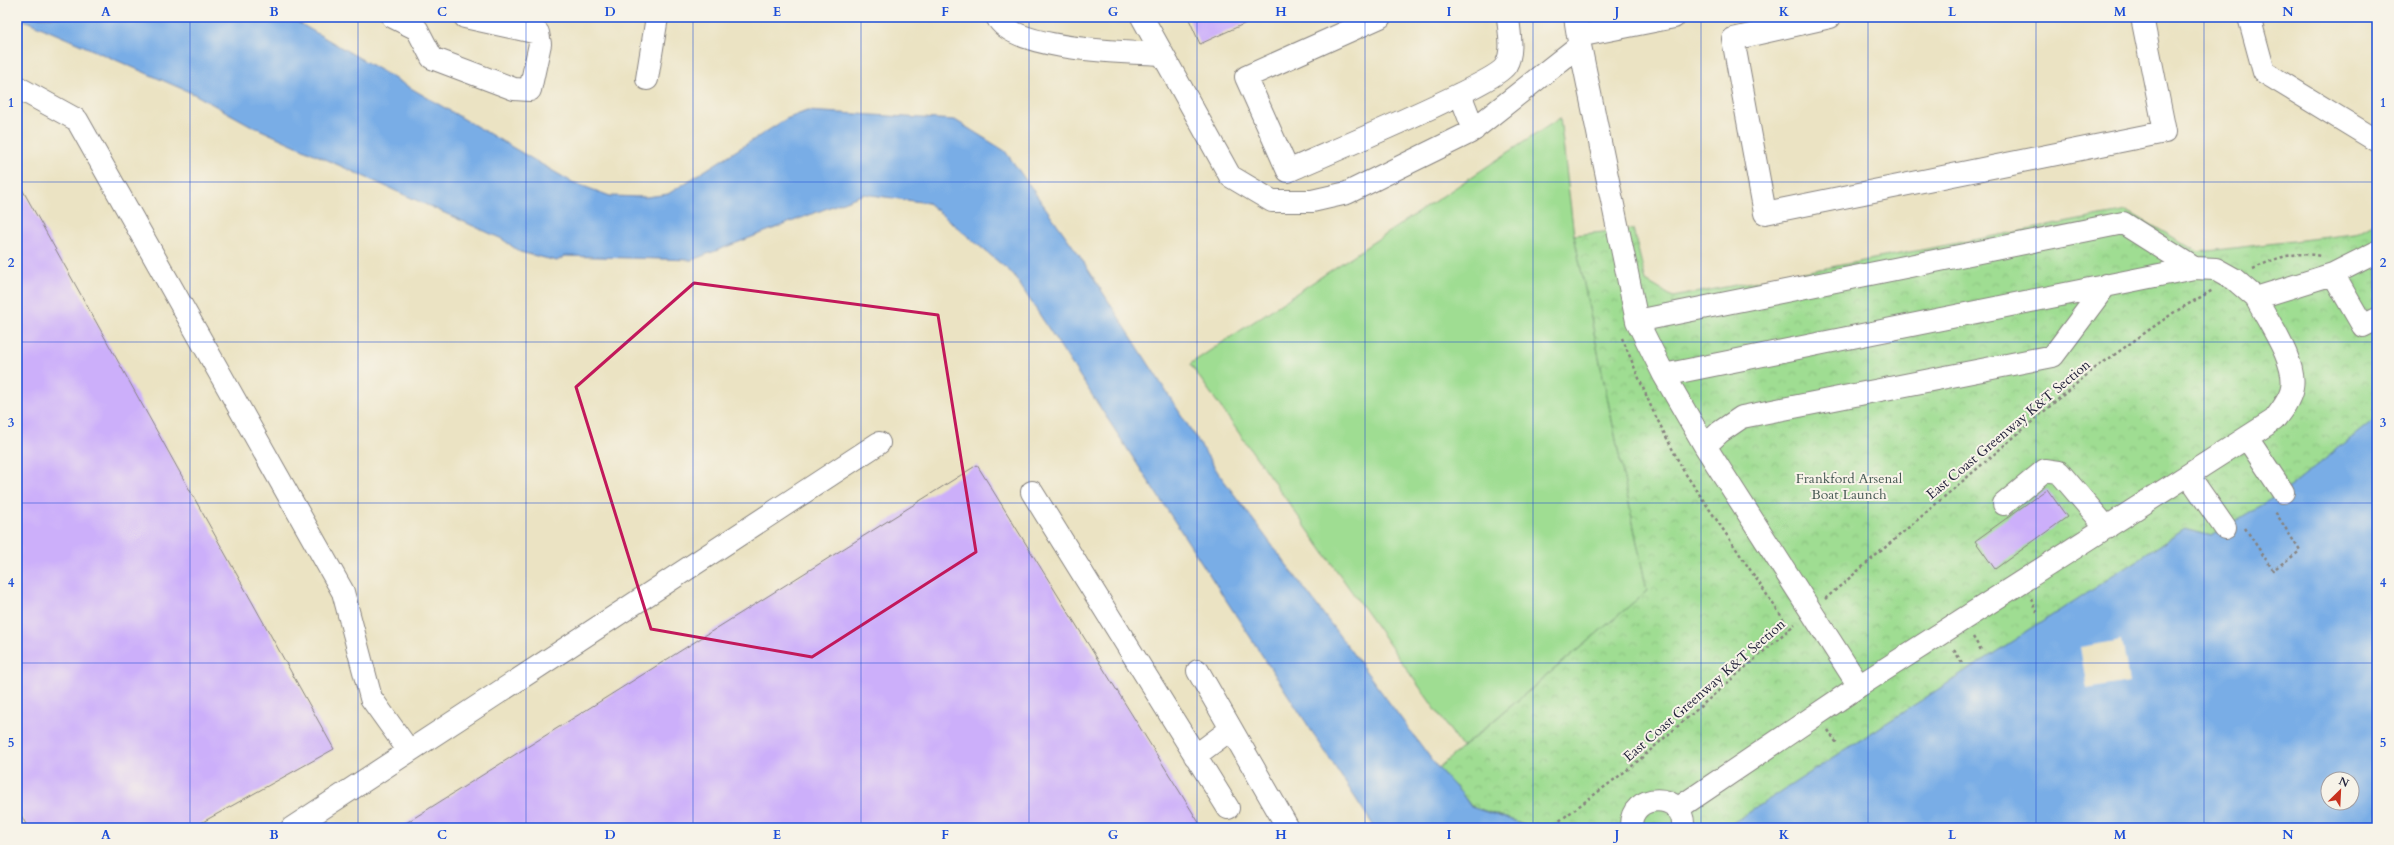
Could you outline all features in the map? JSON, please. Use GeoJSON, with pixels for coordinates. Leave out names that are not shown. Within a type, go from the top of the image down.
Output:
{"type":"FeatureCollection","features":[{"type":"Feature","properties":{"kind":"lane"},"geometry":{"type":"LineString","coordinates":[[393,17],[419,23],[432,58],[514,89],[530,90],[540,44],[538,33],[465,17]]}},
{"type":"Feature","properties":{"kind":"lane"},"geometry":{"type":"LineString","coordinates":[[647,79],[657,17]]}},
{"type":"Feature","properties":{"kind":"lane"},"geometry":{"type":"LineString","coordinates":[[997,17],[999,21],[1020,36],[1062,46],[1162,54]]}},
{"type":"Feature","properties":{"kind":"lane"},"geometry":{"type":"LineString","coordinates":[[1142,17],[1230,176],[1272,201],[1312,201],[1347,193],[1474,130],[1577,33],[1674,17]]}},
{"type":"Feature","properties":{"kind":"lane"},"geometry":{"type":"LineString","coordinates":[[1380,17],[1246,78],[1288,171],[1460,94],[1496,74],[1506,66],[1511,46],[1508,17]]}},
{"type":"Feature","properties":{"kind":"lane"},"geometry":{"type":"LineString","coordinates":[[1830,17],[1733,39],[1765,213],[2165,132],[2142,17]]}},
{"type":"Feature","properties":{"kind":"lane"},"geometry":{"type":"LineString","coordinates":[[2249,17],[2264,72],[2377,141]]}},
{"type":"Feature","properties":{"kind":"lane"},"geometry":{"type":"LineString","coordinates":[[1577,33],[1637,321],[1664,375],[1705,446],[1859,686]]}},
{"type":"Feature","properties":{"kind":"lane"},"geometry":{"type":"LineString","coordinates":[[17,87],[77,120],[343,592],[371,698],[409,751]]}},
{"type":"Feature","properties":{"kind":"lane"},"geometry":{"type":"LineString","coordinates":[[1460,94],[1474,130]]}},
{"type":"Feature","properties":{"kind":"lane"},"geometry":{"type":"LineString","coordinates":[[1637,321],[2123,223],[2194,268]]}},
{"type":"Feature","properties":{"kind":"lane"},"geometry":{"type":"LineString","coordinates":[[2256,298],[2328,265],[2377,252]]}},
{"type":"Feature","properties":{"kind":"lane"},"geometry":{"type":"LineString","coordinates":[[2328,265],[2363,326],[2377,319]]}},
{"type":"Feature","properties":{"kind":"lane"},"geometry":{"type":"LineString","coordinates":[[1631,828],[1635,811],[1648,801],[1664,800],[1680,818],[1859,686],[2189,476],[2274,420],[2284,406],[2292,388],[2292,367],[2256,298],[2234,279],[2216,269],[2194,268],[1664,375]]}},
{"type":"Feature","properties":{"kind":"lane"},"geometry":{"type":"LineString","coordinates":[[1705,446],[1720,432],[1742,417],[2053,356],[2106,285]]}},
{"type":"Feature","properties":{"kind":"lane"},"geometry":{"type":"LineString","coordinates":[[2247,438],[2283,492]]}},
{"type":"Feature","properties":{"kind":"lane"},"geometry":{"type":"LineString","coordinates":[[292,828],[879,443]]}},
{"type":"Feature","properties":{"kind":"lane"},"geometry":{"type":"LineString","coordinates":[[2004,504],[2045,470],[2059,472],[2107,528]]}},
{"type":"Feature","properties":{"kind":"lane"},"geometry":{"type":"LineString","coordinates":[[2189,476],[2226,528]]}},
{"type":"Feature","properties":{"kind":"lane"},"geometry":{"type":"LineString","coordinates":[[1032,492],[1228,808]]}},
{"type":"Feature","properties":{"kind":"lane"},"geometry":{"type":"LineString","coordinates":[[1198,671],[1288,828]]}},
{"type":"Feature","properties":{"kind":"lane"},"geometry":{"type":"LineString","coordinates":[[1195,756],[1231,729]]}},
{"type":"Feature","properties":{"kind":"path"},"geometry":{"type":"LineString","coordinates":[[2251,270],[2277,258],[2302,253],[2328,265]]}},
{"type":"Feature","properties":{"kind":"path","name":"East Coast Greenway K&T Section"},"geometry":{"type":"LineString","coordinates":[[1820,602],[2090,372],[2174,313],[2220,286]]}},
{"type":"Feature","properties":{"kind":"path"},"geometry":{"type":"LineString","coordinates":[[2253,539],[2272,570],[2300,551],[2281,521]]}},
{"type":"Feature","properties":{"kind":"path","name":"East Coast Greenway K&T Section"},"geometry":{"type":"LineString","coordinates":[[1550,828],[1620,776],[1801,618]]}},
{"type":"Feature","properties":{"kind":"highlighted area"},"geometry":{"type":"Polygon","coordinates":[[[694,283],[938,315],[976,552],[812,657],[651,629],[576,387],[694,283]]]}},
{"type":"Feature","properties":{"kind":"green space"},"geometry":{"type":"Polygon","coordinates":[[[1560,118],[1574,235],[1647,591],[1462,747],[1190,364],[1560,118]]]}},
{"type":"Feature","properties":{"kind":"green space","name":"Frankford Arsenal Boat Launch"},"geometry":{"type":"Polygon","coordinates":[[[2127,211],[2199,252],[2354,234],[2377,221],[2377,417],[2292,486],[2211,536],[2185,529],[1725,828],[1536,828],[1471,806],[1438,768],[1647,591],[1574,235],[1633,229],[1646,281],[1673,297],[2127,211]]]}},
{"type":"Feature","properties":{"kind":"water"},"geometry":{"type":"Polygon","coordinates":[[[17,17],[289,17],[572,182],[610,196],[647,197],[668,194],[786,119],[807,111],[955,120],[1005,151],[1077,252],[1219,474],[1438,768],[1462,794],[1471,807],[1536,828],[1375,828],[1013,274],[928,203],[864,194],[692,260],[565,256],[557,261],[520,252],[502,239],[250,125],[194,94],[17,17]]]}},
{"type":"Feature","properties":{"kind":"water"},"geometry":{"type":"Polygon","coordinates":[[[2377,417],[2377,828],[1725,828],[2185,529],[2211,536],[2292,486],[2377,417]]]}},
{"type":"Feature","properties":{"kind":"pier"},"geometry":{"type":"Polygon","coordinates":[[[2122,640],[2129,682],[2087,689],[2080,647],[2122,640]]]}},
{"type":"Feature","properties":{"kind":"building"},"geometry":{"type":"Polygon","coordinates":[[[571,17],[593,17],[593,22],[571,19],[571,17]]]}},
{"type":"Feature","properties":{"kind":"building"},"geometry":{"type":"Polygon","coordinates":[[[1188,17],[1259,17],[1200,44],[1188,17]]]}},
{"type":"Feature","properties":{"kind":"building"},"geometry":{"type":"Polygon","coordinates":[[[17,180],[334,749],[192,828],[28,828],[17,808],[17,180]]]}},
{"type":"Feature","properties":{"kind":"building"},"geometry":{"type":"Polygon","coordinates":[[[977,465],[1201,826],[1199,828],[398,828],[977,465]]]}},
{"type":"Feature","properties":{"kind":"building"},"geometry":{"type":"Polygon","coordinates":[[[2047,489],[2067,517],[1995,569],[1975,541],[2047,489]]]}}]}
